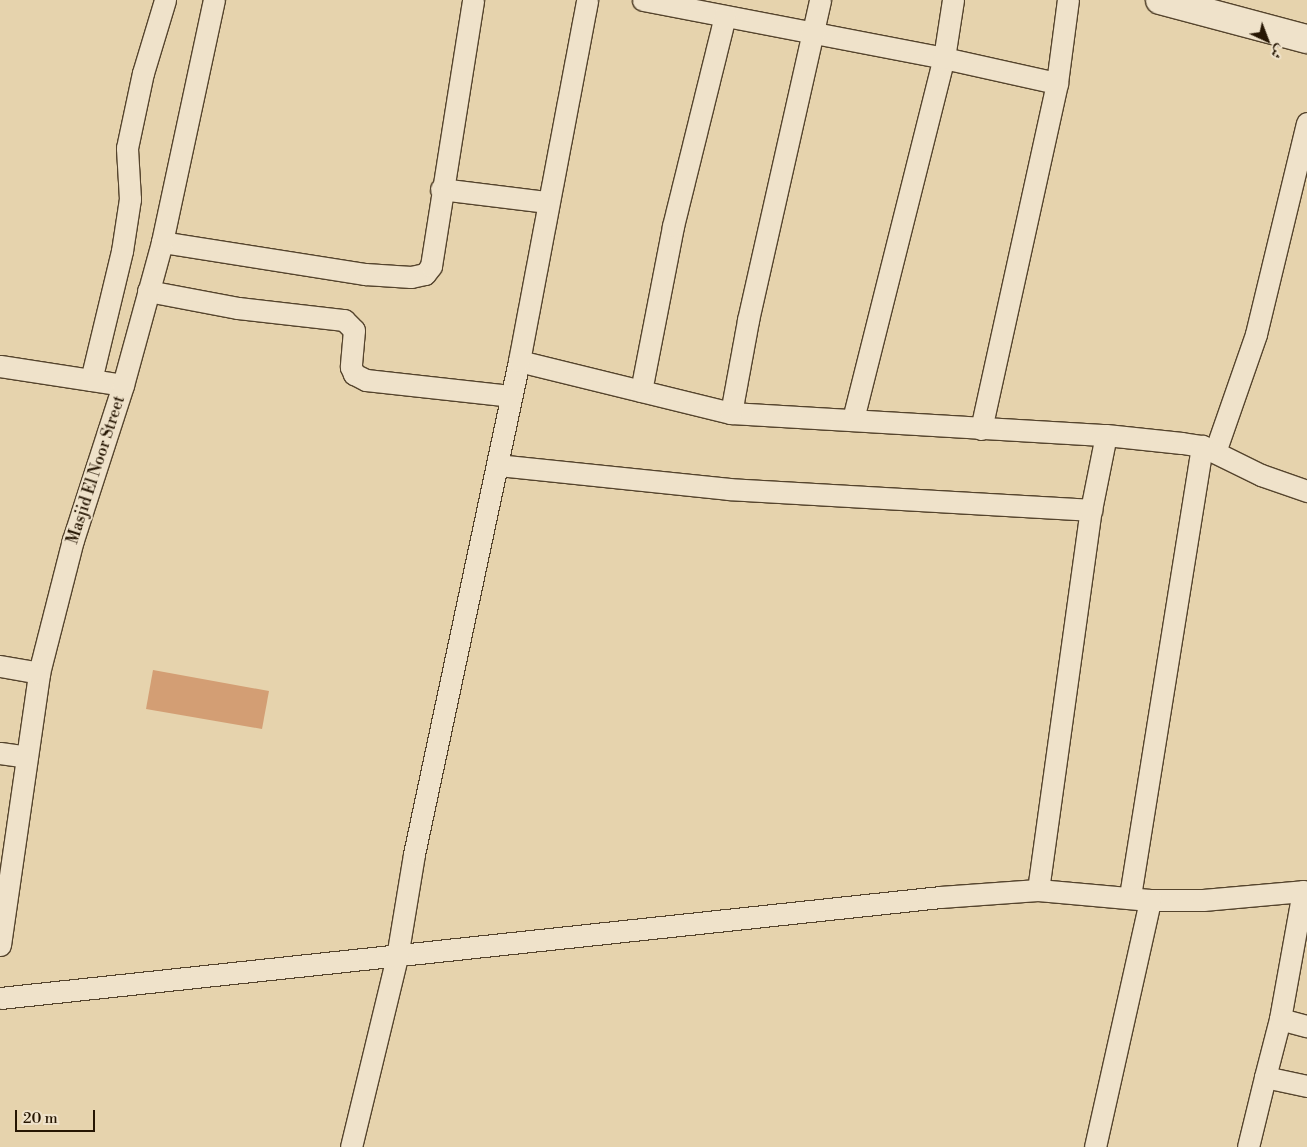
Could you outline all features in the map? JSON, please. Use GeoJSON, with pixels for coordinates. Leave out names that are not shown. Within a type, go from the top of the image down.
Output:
{"type":"FeatureCollection","features":[{"type":"Feature","properties":{"kind":"main road"},"geometry":{"type":"LineString","coordinates":[[1160,0],[1307,39]]}},
{"type":"Feature","properties":{"kind":"street"},"geometry":{"type":"LineString","coordinates":[[91,380],[122,251],[130,199],[127,148],[143,73],[165,0]]}},
{"type":"Feature","properties":{"kind":"street","name":"Masjid El Noor Street"},"geometry":{"type":"LineString","coordinates":[[0,945],[8,840],[27,756],[39,673],[73,540],[123,385],[162,242],[214,0]]}},
{"type":"Feature","properties":{"kind":"street"},"geometry":{"type":"LineString","coordinates":[[162,242],[365,274],[419,277],[431,266],[441,189],[473,0]]}},
{"type":"Feature","properties":{"kind":"street"},"geometry":{"type":"LineString","coordinates":[[351,1147],[397,957],[414,854],[519,360],[547,202],[587,0]]}},
{"type":"Feature","properties":{"kind":"street"},"geometry":{"type":"LineString","coordinates":[[644,0],[944,58],[1057,83]]}},
{"type":"Feature","properties":{"kind":"street"},"geometry":{"type":"LineString","coordinates":[[731,413],[820,0]]}},
{"type":"Feature","properties":{"kind":"street"},"geometry":{"type":"LineString","coordinates":[[853,419],[923,131],[944,58],[953,0]]}},
{"type":"Feature","properties":{"kind":"street"},"geometry":{"type":"LineString","coordinates":[[981,429],[1057,83],[1068,0]]}},
{"type":"Feature","properties":{"kind":"street"},"geometry":{"type":"LineString","coordinates":[[641,391],[673,226],[725,16]]}},
{"type":"Feature","properties":{"kind":"street"},"geometry":{"type":"LineString","coordinates":[[1095,1147],[1140,898],[1208,449],[1256,334],[1307,123]]}},
{"type":"Feature","properties":{"kind":"street"},"geometry":{"type":"LineString","coordinates":[[441,189],[547,202]]}},
{"type":"Feature","properties":{"kind":"street"},"geometry":{"type":"LineString","coordinates":[[148,291],[238,308],[344,320],[354,330],[351,367],[354,374],[366,380],[510,396]]}},
{"type":"Feature","properties":{"kind":"street"},"geometry":{"type":"LineString","coordinates":[[519,360],[731,413],[1106,435],[1208,449],[1262,475],[1307,491]]}},
{"type":"Feature","properties":{"kind":"street"},"geometry":{"type":"LineString","coordinates":[[0,366],[123,385]]}},
{"type":"Feature","properties":{"kind":"street"},"geometry":{"type":"LineString","coordinates":[[1038,890],[1091,510],[1106,435]]}},
{"type":"Feature","properties":{"kind":"street"},"geometry":{"type":"LineString","coordinates":[[497,465],[729,489],[1091,510]]}},
{"type":"Feature","properties":{"kind":"street"},"geometry":{"type":"LineString","coordinates":[[0,666],[39,673]]}},
{"type":"Feature","properties":{"kind":"street"},"geometry":{"type":"LineString","coordinates":[[0,753],[27,756]]}},
{"type":"Feature","properties":{"kind":"street"},"geometry":{"type":"LineString","coordinates":[[0,998],[397,957],[940,897],[1038,890],[1140,898],[1203,900],[1305,890],[1300,935],[1248,1147]]}},
{"type":"Feature","properties":{"kind":"street"},"geometry":{"type":"LineString","coordinates":[[1280,1020],[1307,1026]]}},
{"type":"Feature","properties":{"kind":"street"},"geometry":{"type":"LineString","coordinates":[[1265,1077],[1307,1086]]}},
{"type":"Feature","properties":{"kind":"building"},"geometry":{"type":"Polygon","coordinates":[[[153,670],[269,691],[262,729],[146,709],[153,670]]]}}]}
